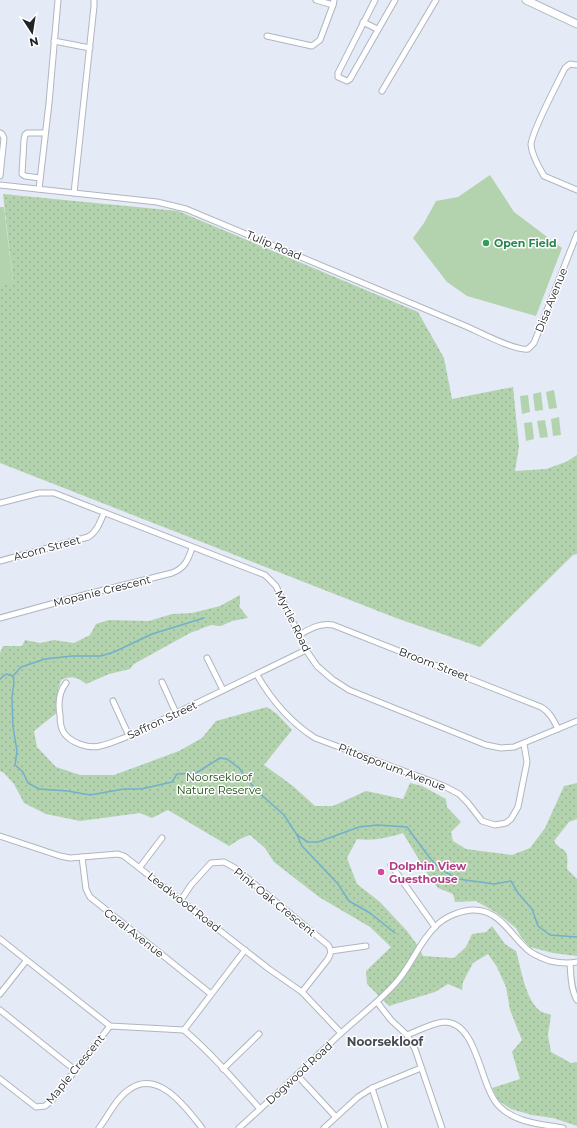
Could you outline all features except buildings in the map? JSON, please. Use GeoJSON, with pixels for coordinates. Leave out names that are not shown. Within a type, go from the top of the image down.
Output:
{"type":"FeatureCollection","features":[{"type":"Feature","properties":{"kind":"street"},"geometry":{"type":"LineString","coordinates":[[38,189],[58,0]]}},
{"type":"Feature","properties":{"kind":"street"},"geometry":{"type":"LineString","coordinates":[[74,193],[94,0]]}},
{"type":"Feature","properties":{"kind":"street"},"geometry":{"type":"LineString","coordinates":[[267,36],[312,46],[320,40],[334,2],[316,0]]}},
{"type":"Feature","properties":{"kind":"street"},"geometry":{"type":"LineString","coordinates":[[375,0],[337,75],[338,77],[347,81],[350,79],[377,29],[395,0]]}},
{"type":"Feature","properties":{"kind":"street"},"geometry":{"type":"LineString","coordinates":[[382,91],[436,0]]}},
{"type":"Feature","properties":{"kind":"street"},"geometry":{"type":"LineString","coordinates":[[526,0],[577,24]]}},
{"type":"Feature","properties":{"kind":"street"},"geometry":{"type":"LineString","coordinates":[[364,22],[377,29]]}},
{"type":"Feature","properties":{"kind":"street"},"geometry":{"type":"LineString","coordinates":[[54,42],[90,48]]}},
{"type":"Feature","properties":{"kind":"street"},"geometry":{"type":"LineString","coordinates":[[577,65],[570,64],[564,68],[534,133],[531,145],[538,166],[544,176],[577,190]]}},
{"type":"Feature","properties":{"kind":"street"},"geometry":{"type":"LineString","coordinates":[[40,178],[25,176],[22,174],[24,138],[27,133],[45,132]]}},
{"type":"Feature","properties":{"kind":"street"},"geometry":{"type":"LineString","coordinates":[[0,133],[4,138],[0,176]]}},
{"type":"Feature","properties":{"kind":"street","name":"Tulip Road"},"geometry":{"type":"LineString","coordinates":[[0,185],[157,202],[186,209],[508,345],[526,349],[534,343]]}},
{"type":"Feature","properties":{"kind":"street","name":"Disa Avenue"},"geometry":{"type":"LineString","coordinates":[[534,343],[577,234]]}},
{"type":"Feature","properties":{"kind":"street","name":"Myrtle Road"},"geometry":{"type":"LineString","coordinates":[[0,503],[39,493],[50,493],[265,575],[276,586],[306,650],[317,666],[332,680],[349,690],[486,745],[507,748],[524,744],[577,720]]}},
{"type":"Feature","properties":{"kind":"street","name":"Acorn Street"},"geometry":{"type":"LineString","coordinates":[[0,561],[88,537],[96,530],[104,513]]}},
{"type":"Feature","properties":{"kind":"street","name":"Mopanie Crescent"},"geometry":{"type":"LineString","coordinates":[[0,618],[172,573],[180,570],[186,564],[192,548]]}},
{"type":"Feature","properties":{"kind":"street","name":"Broom Street"},"geometry":{"type":"LineString","coordinates":[[299,635],[317,626],[327,624],[333,625],[546,709],[558,729]]}},
{"type":"Feature","properties":{"kind":"street","name":"Saffron Street"},"geometry":{"type":"LineString","coordinates":[[66,683],[61,690],[59,708],[60,720],[64,733],[71,739],[84,746],[99,747],[129,736],[306,650]]}},
{"type":"Feature","properties":{"kind":"street"},"geometry":{"type":"LineString","coordinates":[[207,658],[223,690]]}},
{"type":"Feature","properties":{"kind":"street","name":"Pittosporum Avenue"},"geometry":{"type":"LineString","coordinates":[[257,675],[276,705],[302,730],[315,738],[444,786],[459,794],[482,821],[495,825],[506,823],[511,819],[518,807],[527,762],[524,744]]}},
{"type":"Feature","properties":{"kind":"street"},"geometry":{"type":"LineString","coordinates":[[162,682],[176,713]]}},
{"type":"Feature","properties":{"kind":"street"},"geometry":{"type":"LineString","coordinates":[[113,701],[129,736]]}},
{"type":"Feature","properties":{"kind":"street","name":"Leadwood Road"},"geometry":{"type":"LineString","coordinates":[[0,836],[70,858],[118,854],[124,856],[245,950],[302,992],[341,1033]]}},
{"type":"Feature","properties":{"kind":"street"},"geometry":{"type":"LineString","coordinates":[[140,867],[162,838]]}},
{"type":"Feature","properties":{"kind":"street","name":"Coral Avenue"},"geometry":{"type":"LineString","coordinates":[[82,857],[86,889],[90,897],[211,994]]}},
{"type":"Feature","properties":{"kind":"street","name":"Pink Oak Crescent"},"geometry":{"type":"LineString","coordinates":[[181,900],[191,885],[209,865],[217,862],[227,863],[328,945],[331,951]]}},
{"type":"Feature","properties":{"kind":"street"},"geometry":{"type":"LineString","coordinates":[[391,865],[435,927]]}},
{"type":"Feature","properties":{"kind":"street","name":"Dogwood Road"},"geometry":{"type":"LineString","coordinates":[[239,1128],[341,1033],[377,1002],[399,979],[435,927],[452,915],[464,911],[481,911],[501,921],[528,950],[539,958],[570,964],[577,962]]}},
{"type":"Feature","properties":{"kind":"street"},"geometry":{"type":"LineString","coordinates":[[0,939],[110,1026],[184,1030],[223,1069],[260,1110]]}},
{"type":"Feature","properties":{"kind":"street"},"geometry":{"type":"LineString","coordinates":[[302,992],[328,959],[331,951],[366,946]]}},
{"type":"Feature","properties":{"kind":"street"},"geometry":{"type":"LineString","coordinates":[[184,1030],[245,950]]}},
{"type":"Feature","properties":{"kind":"street"},"geometry":{"type":"LineString","coordinates":[[0,994],[26,961]]}},
{"type":"Feature","properties":{"kind":"street"},"geometry":{"type":"LineString","coordinates":[[570,964],[573,989],[577,1000]]}},
{"type":"Feature","properties":{"kind":"street"},"geometry":{"type":"LineString","coordinates":[[377,1002],[391,1020],[407,1035],[415,1049],[442,1128]]}},
{"type":"Feature","properties":{"kind":"street"},"geometry":{"type":"LineString","coordinates":[[0,1010],[75,1070]]}},
{"type":"Feature","properties":{"kind":"street"},"geometry":{"type":"LineString","coordinates":[[407,1035],[441,1023],[450,1023],[457,1026],[466,1034],[474,1046],[492,1098],[501,1109],[522,1120],[563,1128]]}},
{"type":"Feature","properties":{"kind":"street","name":"Maple Crescent"},"geometry":{"type":"LineString","coordinates":[[0,1079],[30,1104],[40,1108],[45,1106],[52,1100],[110,1026]]}},
{"type":"Feature","properties":{"kind":"street"},"geometry":{"type":"LineString","coordinates":[[223,1069],[259,1034]]}},
{"type":"Feature","properties":{"kind":"street"},"geometry":{"type":"LineString","coordinates":[[324,1128],[335,1116],[358,1097],[372,1088],[421,1068]]}},
{"type":"Feature","properties":{"kind":"street"},"geometry":{"type":"LineString","coordinates":[[297,1075],[335,1116]]}},
{"type":"Feature","properties":{"kind":"street"},"geometry":{"type":"LineString","coordinates":[[99,1128],[120,1099],[130,1089],[139,1085],[149,1084],[159,1086],[176,1098],[202,1128]]}},
{"type":"Feature","properties":{"kind":"street"},"geometry":{"type":"LineString","coordinates":[[372,1088],[385,1128]]}},
{"type":"Feature","properties":{"kind":"green space","name":"Open Field"},"geometry":{"type":"Polygon","coordinates":[[[490,175],[514,212],[562,248],[536,316],[467,296],[447,282],[413,238],[424,223],[436,201],[458,197],[490,175]]]}},
{"type":"Feature","properties":{"kind":"green space"},"geometry":{"type":"Polygon","coordinates":[[[3,194],[178,211],[418,312],[444,358],[452,399],[513,387],[519,447],[515,471],[546,469],[566,462],[577,455],[577,554],[573,555],[480,647],[396,618],[0,463],[0,285],[13,281],[3,194]]]}},
{"type":"Feature","properties":{"kind":"green space"},"geometry":{"type":"Polygon","coordinates":[[[0,207],[4,207],[13,282],[0,285],[0,207]]]}},
{"type":"Feature","properties":{"kind":"green space"},"geometry":{"type":"Polygon","coordinates":[[[554,390],[557,408],[549,409],[546,392],[554,390]]]}},
{"type":"Feature","properties":{"kind":"green space"},"geometry":{"type":"Polygon","coordinates":[[[541,392],[543,410],[535,411],[533,394],[541,392]]]}},
{"type":"Feature","properties":{"kind":"green space"},"geometry":{"type":"Polygon","coordinates":[[[528,395],[530,412],[522,414],[520,396],[528,395]]]}},
{"type":"Feature","properties":{"kind":"green space"},"geometry":{"type":"Polygon","coordinates":[[[559,417],[561,435],[553,436],[551,419],[559,417]]]}},
{"type":"Feature","properties":{"kind":"green space"},"geometry":{"type":"Polygon","coordinates":[[[545,420],[548,437],[540,438],[537,421],[545,420]]]}},
{"type":"Feature","properties":{"kind":"green space"},"geometry":{"type":"Polygon","coordinates":[[[532,422],[534,439],[526,441],[524,423],[532,422]]]}},
{"type":"Feature","properties":{"kind":"green space","name":"Noorsekloof Nature Reserve"},"geometry":{"type":"Polygon","coordinates":[[[240,595],[239,606],[248,618],[232,621],[221,626],[211,625],[190,633],[134,664],[130,669],[109,674],[86,684],[74,678],[61,680],[58,690],[58,712],[34,731],[37,747],[56,767],[80,775],[114,775],[179,751],[202,738],[216,721],[267,707],[277,714],[292,730],[264,765],[293,786],[315,806],[333,806],[366,791],[403,799],[410,783],[422,786],[446,799],[447,807],[461,822],[451,832],[453,841],[466,849],[512,855],[530,848],[545,828],[564,786],[577,783],[577,819],[569,822],[554,841],[566,852],[567,869],[577,879],[577,956],[553,953],[530,947],[521,937],[516,928],[497,913],[476,901],[455,902],[453,894],[438,888],[427,873],[403,833],[380,839],[357,839],[347,858],[357,884],[380,902],[407,931],[423,956],[454,958],[466,947],[472,934],[486,932],[492,926],[505,944],[516,951],[530,998],[540,1011],[551,1015],[548,1035],[551,1052],[571,1063],[577,1062],[577,1126],[553,1118],[532,1115],[511,1109],[499,1101],[492,1088],[520,1079],[512,1052],[522,1040],[510,1010],[506,987],[497,967],[488,954],[473,963],[463,982],[462,990],[448,984],[435,992],[389,1006],[367,984],[366,971],[391,947],[370,927],[319,897],[274,862],[265,848],[250,835],[229,846],[168,810],[152,818],[140,813],[80,821],[46,814],[24,803],[14,784],[4,773],[0,771],[0,653],[3,646],[22,646],[25,640],[40,643],[54,640],[74,643],[90,635],[96,624],[109,620],[149,621],[172,614],[192,613],[220,606],[240,595]]]}},
{"type":"Feature","properties":{"kind":"waterway"},"geometry":{"type":"LineString","coordinates":[[13,676],[21,667],[45,659],[72,656],[101,656],[114,652],[152,634],[204,618]]}},
{"type":"Feature","properties":{"kind":"waterway"},"geometry":{"type":"LineString","coordinates":[[0,679],[6,674],[13,676],[13,727],[17,751],[15,765],[23,772],[28,783],[39,789],[68,791],[90,795],[124,789],[141,789],[172,782],[177,774],[196,773],[220,758],[227,759],[239,768],[256,790],[284,815],[297,835],[308,842],[318,842],[359,827],[377,825],[407,827],[429,857],[440,869],[458,879],[494,884],[511,881],[518,893],[532,909],[538,926],[550,935],[577,937]]}},
{"type":"Feature","properties":{"kind":"waterway"},"geometry":{"type":"LineString","coordinates":[[297,835],[302,846],[338,884],[349,901],[370,913],[395,933]]}},
{"type":"Feature","properties":{"kind":"place","name":"Open Field"},"geometry":{"type":"Point","coordinates":[486,243]}},
{"type":"Feature","properties":{"kind":"place","name":"Dolphin View Guesthouse"},"geometry":{"type":"Point","coordinates":[381,872]}},
{"type":"Feature","properties":{"kind":"district","name":"Noorsekloof"},"geometry":{"type":"Point","coordinates":[385,1041]}}]}
